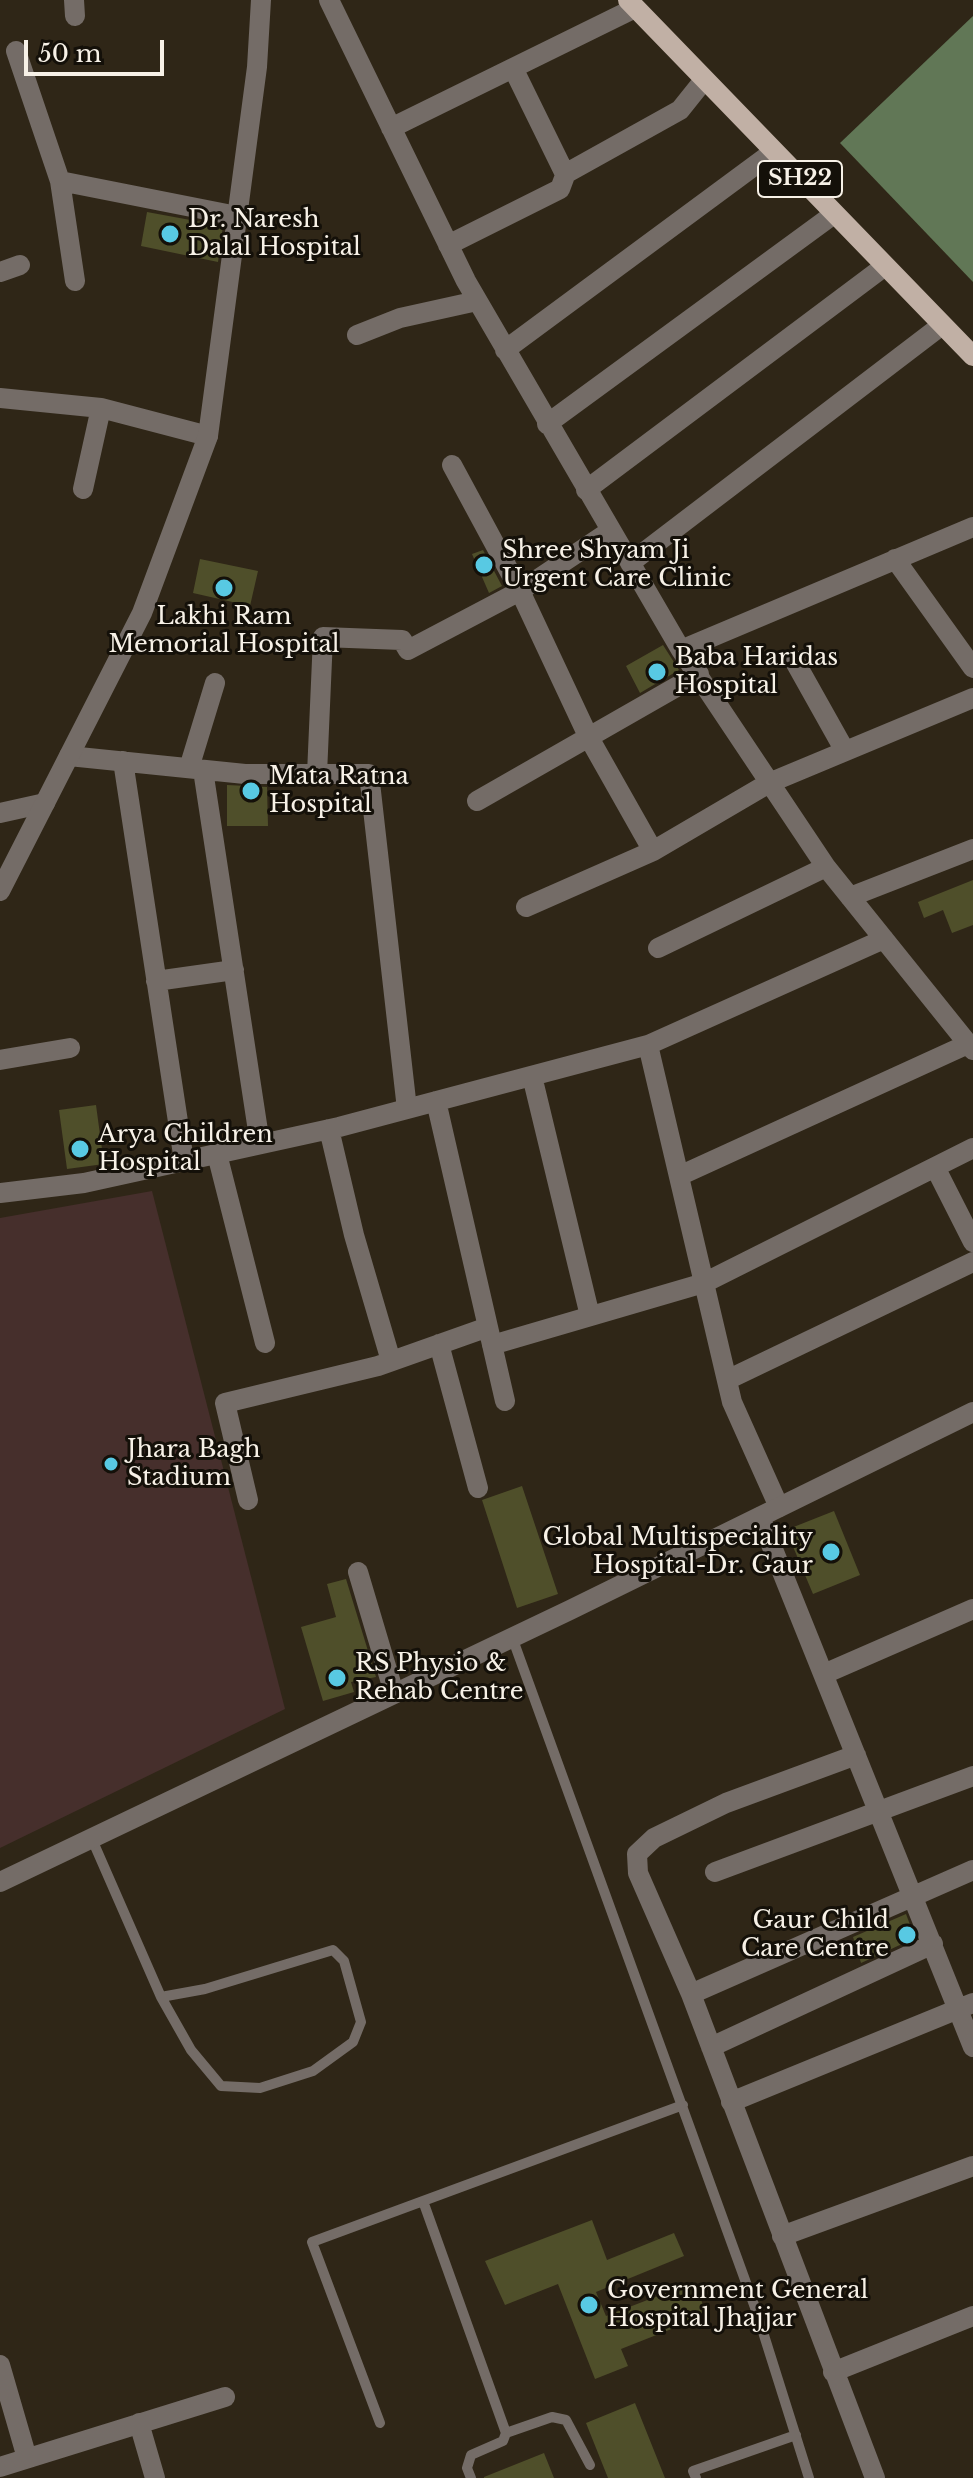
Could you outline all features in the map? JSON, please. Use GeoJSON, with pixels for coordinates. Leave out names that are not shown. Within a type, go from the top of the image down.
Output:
{"type":"FeatureCollection","features":[{"type":"Feature","properties":{"kind":"main road","name":"SH22"},"geometry":{"type":"LineString","coordinates":[[632,4],[973,356]]}},
{"type":"Feature","properties":{"kind":"street"},"geometry":{"type":"LineString","coordinates":[[0,891],[142,613],[208,436],[257,67],[261,0]]}},
{"type":"Feature","properties":{"kind":"street"},"geometry":{"type":"LineString","coordinates":[[329,0],[477,301],[681,650],[826,867],[971,1047],[679,1176]]}},
{"type":"Feature","properties":{"kind":"street"},"geometry":{"type":"LineString","coordinates":[[391,128],[513,68],[632,4]]}},
{"type":"Feature","properties":{"kind":"street"},"geometry":{"type":"LineString","coordinates":[[16,51],[60,181],[75,281]]}},
{"type":"Feature","properties":{"kind":"street"},"geometry":{"type":"LineString","coordinates":[[513,68],[566,173]]}},
{"type":"Feature","properties":{"kind":"street"},"geometry":{"type":"LineString","coordinates":[[448,245],[560,189],[566,173],[680,110],[704,80]]}},
{"type":"Feature","properties":{"kind":"street"},"geometry":{"type":"LineString","coordinates":[[505,350],[773,152]]}},
{"type":"Feature","properties":{"kind":"street"},"geometry":{"type":"LineString","coordinates":[[60,181],[237,216]]}},
{"type":"Feature","properties":{"kind":"street"},"geometry":{"type":"LineString","coordinates":[[547,424],[834,214]]}},
{"type":"Feature","properties":{"kind":"street"},"geometry":{"type":"LineString","coordinates":[[586,490],[885,266]]}},
{"type":"Feature","properties":{"kind":"street"},"geometry":{"type":"LineString","coordinates":[[357,335],[400,318],[477,301]]}},
{"type":"Feature","properties":{"kind":"street"},"geometry":{"type":"LineString","coordinates":[[630,563],[942,325]]}},
{"type":"Feature","properties":{"kind":"street"},"geometry":{"type":"LineString","coordinates":[[0,398],[101,408],[208,436]]}},
{"type":"Feature","properties":{"kind":"street"},"geometry":{"type":"LineString","coordinates":[[83,489],[101,408]]}},
{"type":"Feature","properties":{"kind":"street"},"geometry":{"type":"LineString","coordinates":[[452,465],[520,591],[588,736],[653,851]]}},
{"type":"Feature","properties":{"kind":"street"},"geometry":{"type":"LineString","coordinates":[[317,774],[323,637],[402,640],[408,650],[520,591],[610,531]]}},
{"type":"Feature","properties":{"kind":"street"},"geometry":{"type":"LineString","coordinates":[[681,650],[895,559],[970,534]]}},
{"type":"Feature","properties":{"kind":"street"},"geometry":{"type":"LineString","coordinates":[[895,559],[973,668]]}},
{"type":"Feature","properties":{"kind":"street"},"geometry":{"type":"LineString","coordinates":[[794,660],[845,751]]}},
{"type":"Feature","properties":{"kind":"street"},"geometry":{"type":"LineString","coordinates":[[477,801],[699,674]]}},
{"type":"Feature","properties":{"kind":"street"},"geometry":{"type":"LineString","coordinates":[[215,683],[196,769],[234,970],[260,1144]]}},
{"type":"Feature","properties":{"kind":"street"},"geometry":{"type":"LineString","coordinates":[[526,907],[653,851],[769,783],[973,698]]}},
{"type":"Feature","properties":{"kind":"street"},"geometry":{"type":"LineString","coordinates":[[69,756],[196,769],[369,774],[407,1109]]}},
{"type":"Feature","properties":{"kind":"street"},"geometry":{"type":"LineString","coordinates":[[123,761],[184,1161]]}},
{"type":"Feature","properties":{"kind":"street"},"geometry":{"type":"LineString","coordinates":[[0,813],[45,803]]}},
{"type":"Feature","properties":{"kind":"street"},"geometry":{"type":"LineString","coordinates":[[850,897],[973,849]]}},
{"type":"Feature","properties":{"kind":"street"},"geometry":{"type":"LineString","coordinates":[[658,948],[826,867]]}},
{"type":"Feature","properties":{"kind":"street"},"geometry":{"type":"LineString","coordinates":[[0,1193],[84,1183],[329,1129],[648,1045],[884,939]]}},
{"type":"Feature","properties":{"kind":"street"},"geometry":{"type":"LineString","coordinates":[[156,981],[234,970]]}},
{"type":"Feature","properties":{"kind":"street"},"geometry":{"type":"LineString","coordinates":[[648,1045],[732,1402],[779,1507]]}},
{"type":"Feature","properties":{"kind":"street"},"geometry":{"type":"LineString","coordinates":[[0,1060],[70,1048]]}},
{"type":"Feature","properties":{"kind":"street"},"geometry":{"type":"LineString","coordinates":[[532,1076],[590,1316]]}},
{"type":"Feature","properties":{"kind":"street"},"geometry":{"type":"LineString","coordinates":[[436,1101],[505,1401]]}},
{"type":"Feature","properties":{"kind":"street"},"geometry":{"type":"LineString","coordinates":[[329,1129],[354,1235],[391,1361]]}},
{"type":"Feature","properties":{"kind":"street"},"geometry":{"type":"LineString","coordinates":[[248,1500],[225,1403],[391,1361],[439,1344],[590,1316],[704,1283],[973,1148]]}},
{"type":"Feature","properties":{"kind":"street"},"geometry":{"type":"LineString","coordinates":[[217,1154],[265,1343]]}},
{"type":"Feature","properties":{"kind":"street"},"geometry":{"type":"LineString","coordinates":[[935,1167],[973,1242]]}},
{"type":"Feature","properties":{"kind":"street"},"geometry":{"type":"LineString","coordinates":[[727,1380],[973,1262]]}},
{"type":"Feature","properties":{"kind":"street"},"geometry":{"type":"LineString","coordinates":[[439,1344],[478,1488]]}},
{"type":"Feature","properties":{"kind":"street"},"geometry":{"type":"LineString","coordinates":[[0,1882],[973,1413]]}},
{"type":"Feature","properties":{"kind":"street"},"geometry":{"type":"LineString","coordinates":[[760,1517],[933,1944],[966,2006],[973,2047]]}},
{"type":"Feature","properties":{"kind":"street"},"geometry":{"type":"LineString","coordinates":[[358,1572],[394,1693]]}},
{"type":"Feature","properties":{"kind":"street"},"geometry":{"type":"LineString","coordinates":[[824,1674],[973,1609]]}},
{"type":"Feature","properties":{"kind":"street"},"geometry":{"type":"LineString","coordinates":[[856,1755],[726,1803],[654,1838],[637,1854],[638,1873],[691,1994],[875,2478]]}},
{"type":"Feature","properties":{"kind":"street"},"geometry":{"type":"LineString","coordinates":[[715,1872],[973,1776]]}},
{"type":"Feature","properties":{"kind":"street"},"geometry":{"type":"LineString","coordinates":[[691,1994],[973,1870]]}},
{"type":"Feature","properties":{"kind":"street"},"geometry":{"type":"LineString","coordinates":[[711,2047],[933,1944]]}},
{"type":"Feature","properties":{"kind":"street"},"geometry":{"type":"LineString","coordinates":[[731,2102],[966,2006]]}},
{"type":"Feature","properties":{"kind":"street"},"geometry":{"type":"LineString","coordinates":[[782,2236],[973,2166]]}},
{"type":"Feature","properties":{"kind":"street"},"geometry":{"type":"LineString","coordinates":[[833,2372],[973,2316]]}},
{"type":"Feature","properties":{"kind":"street"},"geometry":{"type":"LineString","coordinates":[[0,2365],[27,2458]]}},
{"type":"Feature","properties":{"kind":"street"},"geometry":{"type":"LineString","coordinates":[[0,2467],[225,2397]]}},
{"type":"Feature","properties":{"kind":"street"},"geometry":{"type":"LineString","coordinates":[[139,2423],[155,2478]]}},
{"type":"Feature","properties":{"kind":"lane"},"geometry":{"type":"LineString","coordinates":[[512,1637],[757,2313],[809,2478]]}},
{"type":"Feature","properties":{"kind":"lane"},"geometry":{"type":"LineString","coordinates":[[91,1837],[161,1997],[191,2050],[221,2086],[260,2088],[313,2071],[353,2042],[361,2022],[344,1961],[333,1950],[205,1989],[161,1997]]}},
{"type":"Feature","properties":{"kind":"lane"},"geometry":{"type":"LineString","coordinates":[[380,2423],[312,2242],[683,2105]]}},
{"type":"Feature","properties":{"kind":"lane"},"geometry":{"type":"LineString","coordinates":[[423,2201],[506,2433],[503,2441],[471,2455],[467,2468],[471,2478]]}},
{"type":"Feature","properties":{"kind":"lane"},"geometry":{"type":"LineString","coordinates":[[506,2433],[552,2417],[566,2420],[590,2465]]}},
{"type":"Feature","properties":{"kind":"lane"},"geometry":{"type":"LineString","coordinates":[[696,2478],[693,2471],[796,2435]]}},
{"type":"Feature","properties":{"kind":"shaded area"},"geometry":{"type":"Polygon","coordinates":[[[973,16],[973,282],[840,143],[973,16]]]}},
{"type":"Feature","properties":{"kind":"shaded area","name":"Jhara Bagh Stadium"},"geometry":{"type":"Polygon","coordinates":[[[152,1191],[285,1709],[0,1848],[0,1218],[152,1191]]]}},
{"type":"Feature","properties":{"kind":"building"},"geometry":{"type":"Polygon","coordinates":[[[147,212],[223,226],[218,262],[141,246],[147,212]]]}},
{"type":"Feature","properties":{"kind":"building"},"geometry":{"type":"Polygon","coordinates":[[[483,550],[502,586],[489,593],[472,554],[483,550]]]}},
{"type":"Feature","properties":{"kind":"building"},"geometry":{"type":"Polygon","coordinates":[[[200,559],[258,571],[250,606],[193,593],[200,559]]]}},
{"type":"Feature","properties":{"kind":"building"},"geometry":{"type":"Polygon","coordinates":[[[663,645],[679,670],[640,693],[626,666],[663,645]]]}},
{"type":"Feature","properties":{"kind":"building"},"geometry":{"type":"Polygon","coordinates":[[[227,785],[267,787],[268,826],[227,826],[227,785]]]}},
{"type":"Feature","properties":{"kind":"building"},"geometry":{"type":"Polygon","coordinates":[[[973,880],[973,925],[952,933],[943,910],[924,918],[918,902],[973,880]]]}},
{"type":"Feature","properties":{"kind":"building"},"geometry":{"type":"Polygon","coordinates":[[[96,1105],[104,1164],[67,1169],[59,1110],[96,1105]]]}},
{"type":"Feature","properties":{"kind":"building"},"geometry":{"type":"Polygon","coordinates":[[[522,1486],[558,1594],[517,1608],[482,1500],[522,1486]]]}},
{"type":"Feature","properties":{"kind":"building"},"geometry":{"type":"Polygon","coordinates":[[[834,1511],[860,1575],[813,1594],[786,1530],[834,1511]]]}},
{"type":"Feature","properties":{"kind":"building"},"geometry":{"type":"Polygon","coordinates":[[[346,1579],[376,1677],[351,1682],[354,1692],[323,1701],[301,1627],[336,1617],[327,1584],[346,1579]]]}},
{"type":"Feature","properties":{"kind":"building"},"geometry":{"type":"Polygon","coordinates":[[[906,1914],[915,1938],[861,1963],[853,1937],[906,1914]]]}},
{"type":"Feature","properties":{"kind":"building"},"geometry":{"type":"Polygon","coordinates":[[[592,2220],[607,2260],[674,2233],[684,2256],[596,2292],[606,2316],[694,2282],[707,2315],[621,2349],[628,2366],[595,2379],[558,2284],[505,2305],[485,2261],[592,2220]]]}},
{"type":"Feature","properties":{"kind":"building"},"geometry":{"type":"Polygon","coordinates":[[[635,2403],[665,2478],[608,2478],[586,2423],[635,2403]]]}},
{"type":"Feature","properties":{"kind":"building"},"geometry":{"type":"Polygon","coordinates":[[[544,2453],[554,2478],[484,2478],[484,2477],[544,2453]]]}},
{"type":"Feature","properties":{"kind":"place","name":"Dr. Naresh Dalal Hospital"},"geometry":{"type":"Point","coordinates":[170,234]}},
{"type":"Feature","properties":{"kind":"place","name":"Shree Shyam Ji Urgent Care Clinic"},"geometry":{"type":"Point","coordinates":[484,565]}},
{"type":"Feature","properties":{"kind":"place","name":"Lakhi Ram Memorial Hospital"},"geometry":{"type":"Point","coordinates":[224,588]}},
{"type":"Feature","properties":{"kind":"place","name":"Baba Haridas Hospital"},"geometry":{"type":"Point","coordinates":[657,672]}},
{"type":"Feature","properties":{"kind":"place","name":"Mata Ratna Hospital"},"geometry":{"type":"Point","coordinates":[251,791]}},
{"type":"Feature","properties":{"kind":"place","name":"Arya Children Hospital"},"geometry":{"type":"Point","coordinates":[80,1149]}},
{"type":"Feature","properties":{"kind":"place","name":"Jhara Bagh Stadium"},"geometry":{"type":"Point","coordinates":[111,1464]}},
{"type":"Feature","properties":{"kind":"place","name":"Global Multispeciality Hospital-Dr. Gaur"},"geometry":{"type":"Point","coordinates":[831,1552]}},
{"type":"Feature","properties":{"kind":"place","name":"RS Physio & Rehab Centre"},"geometry":{"type":"Point","coordinates":[337,1678]}},
{"type":"Feature","properties":{"kind":"place","name":"Gaur Child Care Centre"},"geometry":{"type":"Point","coordinates":[907,1935]}},
{"type":"Feature","properties":{"kind":"place","name":"Government General Hospital Jhajjar"},"geometry":{"type":"Point","coordinates":[589,2305]}}]}
